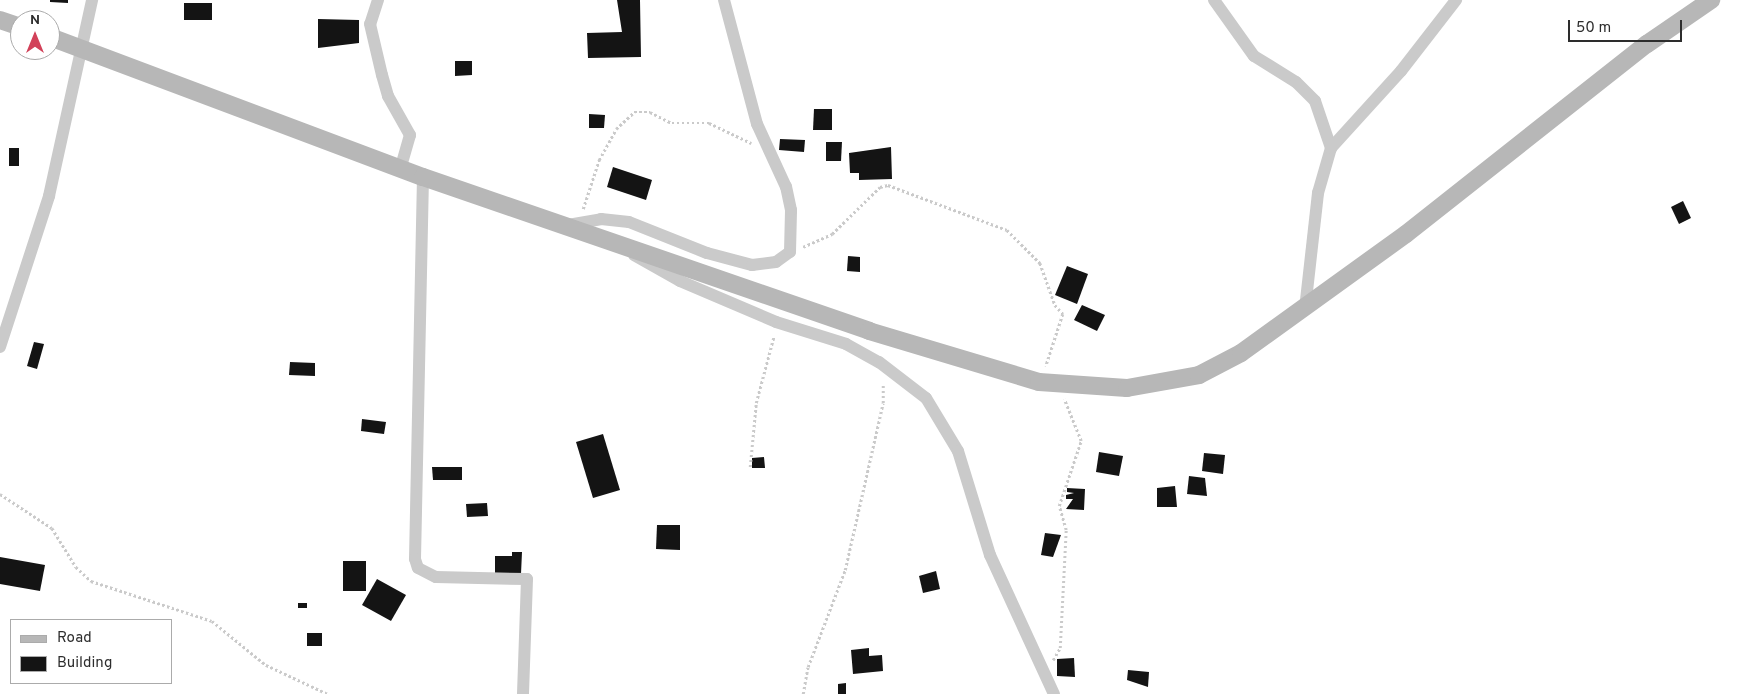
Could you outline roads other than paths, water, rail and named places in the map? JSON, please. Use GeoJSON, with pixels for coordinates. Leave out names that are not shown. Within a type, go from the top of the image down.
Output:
{"type":"FeatureCollection","features":[{"type":"Feature","properties":{"kind":"street"},"geometry":{"type":"LineString","coordinates":[[0,347],[49,196],[92,0]]}},
{"type":"Feature","properties":{"kind":"street"},"geometry":{"type":"LineString","coordinates":[[378,0],[370,24],[382,75],[410,135],[400,169]]}},
{"type":"Feature","properties":{"kind":"street"},"geometry":{"type":"LineString","coordinates":[[560,225],[579,224],[601,219],[629,222],[706,253],[752,265],[776,262],[790,252],[791,210],[771,150],[757,124],[725,3],[713,0]]}},
{"type":"Feature","properties":{"kind":"street"},"geometry":{"type":"LineString","coordinates":[[1214,0],[1254,56],[1312,96],[1331,148]]}},
{"type":"Feature","properties":{"kind":"street"},"geometry":{"type":"LineString","coordinates":[[1305,309],[1316,201],[1331,148],[1401,71],[1456,0]]}},
{"type":"Feature","properties":{"kind":"street"},"geometry":{"type":"LineString","coordinates":[[60,41],[400,169],[625,248],[1039,382],[1061,386],[1126,388],[1199,375],[1241,353],[1305,309],[1647,44],[1711,0]]}},
{"type":"Feature","properties":{"kind":"street"},"geometry":{"type":"LineString","coordinates":[[423,177],[415,559],[418,568],[436,577],[527,579],[524,694]]}},
{"type":"Feature","properties":{"kind":"street"},"geometry":{"type":"LineString","coordinates":[[625,248],[680,281],[776,322],[846,344],[879,362],[926,398],[948,430],[970,478],[990,555],[1053,692]]}}]}
